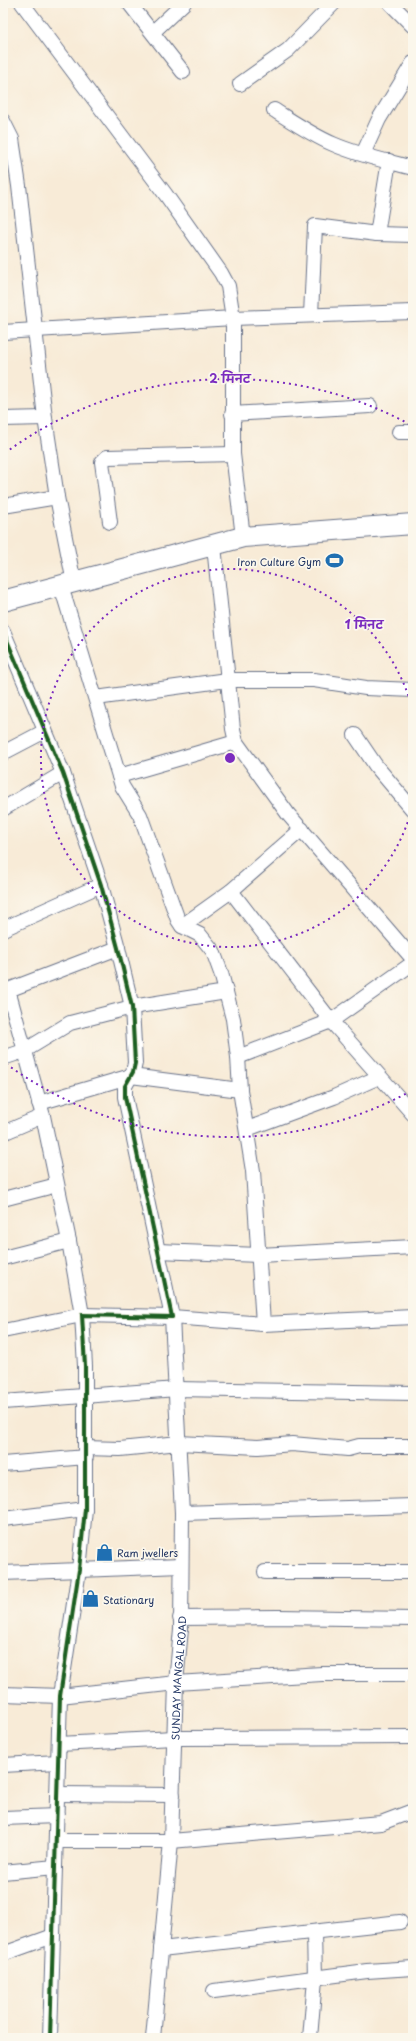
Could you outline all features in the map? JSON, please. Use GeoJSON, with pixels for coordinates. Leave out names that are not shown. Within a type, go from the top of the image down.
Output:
{"type":"FeatureCollection","features":[{"type":"Feature","properties":{"kind":"street"},"geometry":{"type":"LineString","coordinates":[[22,3],[162,189],[221,273],[228,286],[233,318],[233,454],[243,537]]}},
{"type":"Feature","properties":{"kind":"street"},"geometry":{"type":"LineString","coordinates":[[129,3],[183,72]]}},
{"type":"Feature","properties":{"kind":"street"},"geometry":{"type":"LineString","coordinates":[[153,32],[184,3]]}},
{"type":"Feature","properties":{"kind":"street"},"geometry":{"type":"LineString","coordinates":[[240,84],[288,50],[334,3]]}},
{"type":"Feature","properties":{"kind":"street"},"geometry":{"type":"LineString","coordinates":[[390,3],[413,26]]}},
{"type":"Feature","properties":{"kind":"street"},"geometry":{"type":"LineString","coordinates":[[363,154],[379,119],[413,63]]}},
{"type":"Feature","properties":{"kind":"street"},"geometry":{"type":"LineString","coordinates":[[274,110],[316,136],[363,154],[413,168]]}},
{"type":"Feature","properties":{"kind":"street"},"geometry":{"type":"LineString","coordinates":[[3,121],[12,139],[37,331],[45,418],[68,584],[96,698],[122,786],[140,815],[174,912],[182,926],[200,935],[210,947],[218,964],[233,1019],[238,1057],[240,1090],[247,1129],[259,1255],[263,1324]]}},
{"type":"Feature","properties":{"kind":"street"},"geometry":{"type":"LineString","coordinates":[[378,234],[389,161]]}},
{"type":"Feature","properties":{"kind":"street"},"geometry":{"type":"LineString","coordinates":[[310,315],[315,226],[378,234],[413,235]]}},
{"type":"Feature","properties":{"kind":"street"},"geometry":{"type":"LineString","coordinates":[[3,332],[233,318],[413,312]]}},
{"type":"Feature","properties":{"kind":"street"},"geometry":{"type":"LineString","coordinates":[[232,414],[370,406]]}},
{"type":"Feature","properties":{"kind":"street"},"geometry":{"type":"LineString","coordinates":[[3,419],[45,418]]}},
{"type":"Feature","properties":{"kind":"street"},"geometry":{"type":"LineString","coordinates":[[110,522],[102,462],[107,457],[233,454]]}},
{"type":"Feature","properties":{"kind":"street"},"geometry":{"type":"LineString","coordinates":[[3,506],[57,497]]}},
{"type":"Feature","properties":{"kind":"street"},"geometry":{"type":"LineString","coordinates":[[3,602],[243,537],[413,524]]}},
{"type":"Feature","properties":{"kind":"street"},"geometry":{"type":"LineString","coordinates":[[214,546],[232,729],[236,742],[288,814],[413,959]]}},
{"type":"Feature","properties":{"kind":"street","name":"SUNDAY MANGAL ROAD"},"geometry":{"type":"LineString","coordinates":[[3,631],[63,773],[101,885],[118,948],[132,1007],[135,1063],[131,1076],[125,1086],[125,1097],[172,1317],[177,1389],[182,1513],[181,1628],[176,1683],[171,1841],[153,2038]]}},
{"type":"Feature","properties":{"kind":"street"},"geometry":{"type":"LineString","coordinates":[[96,698],[227,680],[314,680],[366,688],[413,690]]}},
{"type":"Feature","properties":{"kind":"street"},"geometry":{"type":"LineString","coordinates":[[3,753],[45,731]]}},
{"type":"Feature","properties":{"kind":"street"},"geometry":{"type":"LineString","coordinates":[[354,735],[376,766],[413,810]]}},
{"type":"Feature","properties":{"kind":"street"},"geometry":{"type":"LineString","coordinates":[[119,776],[236,742]]}},
{"type":"Feature","properties":{"kind":"street"},"geometry":{"type":"LineString","coordinates":[[3,809],[63,773]]}},
{"type":"Feature","properties":{"kind":"street"},"geometry":{"type":"LineString","coordinates":[[182,926],[231,891],[302,829]]}},
{"type":"Feature","properties":{"kind":"street"},"geometry":{"type":"LineString","coordinates":[[3,929],[101,885]]}},
{"type":"Feature","properties":{"kind":"street"},"geometry":{"type":"LineString","coordinates":[[231,891],[331,1021],[413,1114]]}},
{"type":"Feature","properties":{"kind":"street"},"geometry":{"type":"LineString","coordinates":[[50,2038],[60,1696],[79,1570],[85,1509],[82,1315],[69,1241],[41,1109],[5,991],[118,948]]}},
{"type":"Feature","properties":{"kind":"street"},"geometry":{"type":"LineString","coordinates":[[238,1057],[331,1021],[413,963]]}},
{"type":"Feature","properties":{"kind":"street"},"geometry":{"type":"LineString","coordinates":[[3,1058],[24,1051],[70,1023],[132,1007],[226,992]]}},
{"type":"Feature","properties":{"kind":"street"},"geometry":{"type":"LineString","coordinates":[[3,1133],[41,1109],[131,1076],[240,1090]]}},
{"type":"Feature","properties":{"kind":"street"},"geometry":{"type":"LineString","coordinates":[[247,1129],[334,1097],[379,1077]]}},
{"type":"Feature","properties":{"kind":"street"},"geometry":{"type":"LineString","coordinates":[[3,1199],[57,1185]]}},
{"type":"Feature","properties":{"kind":"street"},"geometry":{"type":"LineString","coordinates":[[3,1258],[69,1241]]}},
{"type":"Feature","properties":{"kind":"street"},"geometry":{"type":"LineString","coordinates":[[158,1250],[259,1255],[413,1247]]}},
{"type":"Feature","properties":{"kind":"street"},"geometry":{"type":"LineString","coordinates":[[3,1331],[82,1315],[172,1317],[263,1324],[413,1317]]}},
{"type":"Feature","properties":{"kind":"street"},"geometry":{"type":"LineString","coordinates":[[3,1402],[177,1389],[413,1393]]}},
{"type":"Feature","properties":{"kind":"street"},"geometry":{"type":"LineString","coordinates":[[3,1464],[85,1452],[179,1443],[258,1446],[292,1444],[348,1449],[360,1446],[413,1446]]}},
{"type":"Feature","properties":{"kind":"street"},"geometry":{"type":"LineString","coordinates":[[182,1513],[413,1506]]}},
{"type":"Feature","properties":{"kind":"street"},"geometry":{"type":"LineString","coordinates":[[3,1518],[85,1509]]}},
{"type":"Feature","properties":{"kind":"street"},"geometry":{"type":"LineString","coordinates":[[3,1573],[181,1566]]}},
{"type":"Feature","properties":{"kind":"street"},"geometry":{"type":"LineString","coordinates":[[265,1572],[413,1572]]}},
{"type":"Feature","properties":{"kind":"street"},"geometry":{"type":"LineString","coordinates":[[180,1618],[413,1619]]}},
{"type":"Feature","properties":{"kind":"street"},"geometry":{"type":"LineString","coordinates":[[3,1694],[60,1696],[176,1683],[322,1674],[413,1674]]}},
{"type":"Feature","properties":{"kind":"street"},"geometry":{"type":"LineString","coordinates":[[59,1744],[174,1738],[413,1737]]}},
{"type":"Feature","properties":{"kind":"street"},"geometry":{"type":"LineString","coordinates":[[3,1765],[58,1762]]}},
{"type":"Feature","properties":{"kind":"street"},"geometry":{"type":"LineString","coordinates":[[58,1794],[173,1795]]}},
{"type":"Feature","properties":{"kind":"street"},"geometry":{"type":"LineString","coordinates":[[56,1841],[171,1841],[381,1823],[410,1812]]}},
{"type":"Feature","properties":{"kind":"street"},"geometry":{"type":"LineString","coordinates":[[3,1818],[57,1816]]}},
{"type":"Feature","properties":{"kind":"street"},"geometry":{"type":"LineString","coordinates":[[3,1872],[55,1867]]}},
{"type":"Feature","properties":{"kind":"street"},"geometry":{"type":"LineString","coordinates":[[161,1949],[400,1922]]}},
{"type":"Feature","properties":{"kind":"street"},"geometry":{"type":"LineString","coordinates":[[310,2038],[315,1979],[314,1932]]}},
{"type":"Feature","properties":{"kind":"street"},"geometry":{"type":"LineString","coordinates":[[3,1954],[53,1936]]}},
{"type":"Feature","properties":{"kind":"street"},"geometry":{"type":"LineString","coordinates":[[214,1991],[367,1971],[413,1968]]}},
{"type":"Feature","properties":{"kind":"cycle path"},"geometry":{"type":"LineString","coordinates":[[3,631],[63,773],[101,885],[118,948],[132,1007],[135,1063],[133,1072],[125,1086],[125,1097],[172,1317],[82,1315],[85,1366],[85,1509],[79,1570],[60,1696],[50,2038]]}},
{"type":"Feature","properties":{"kind":"place","name":"Iron Culture Gym"},"geometry":{"type":"Point","coordinates":[334,561]}},
{"type":"Feature","properties":{"kind":"place","name":"Ram jwellers"},"geometry":{"type":"Point","coordinates":[104,1552]}},
{"type":"Feature","properties":{"kind":"place","name":"Stationary"},"geometry":{"type":"Point","coordinates":[90,1599]}}]}
